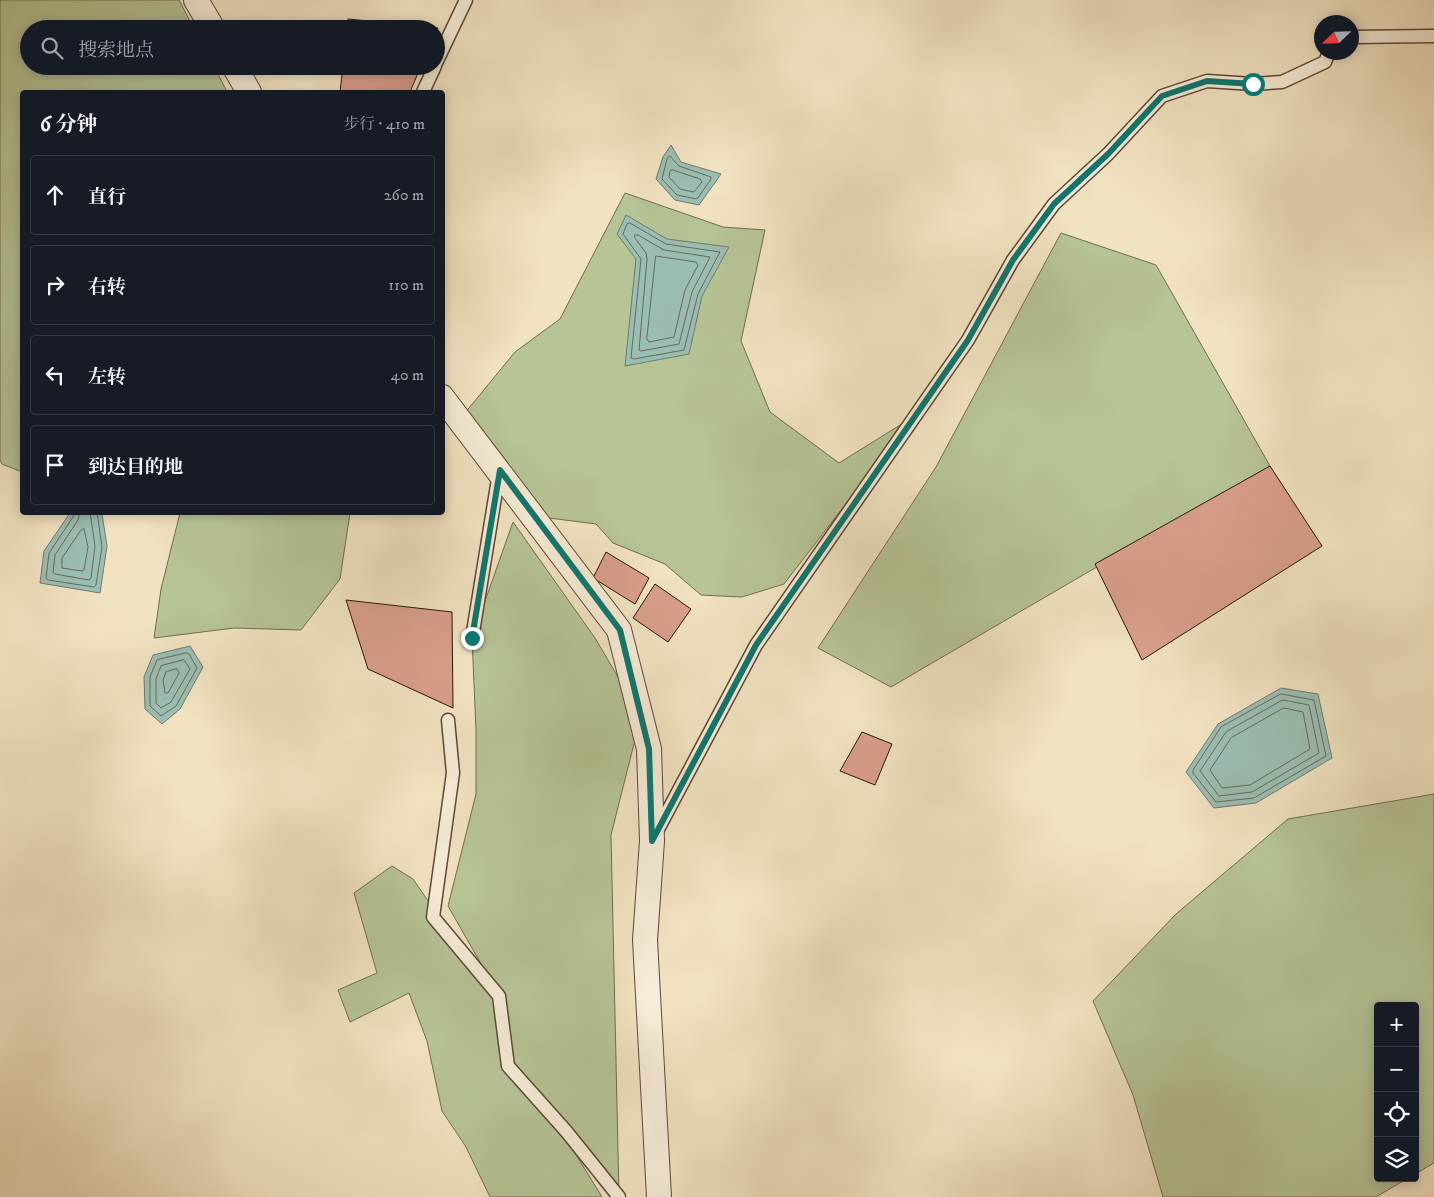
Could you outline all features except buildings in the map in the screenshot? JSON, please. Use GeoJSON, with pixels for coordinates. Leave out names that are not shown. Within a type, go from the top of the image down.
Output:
{"type":"FeatureCollection","features":[{"type":"Feature","properties":{"kind":"street"},"geometry":{"type":"LineString","coordinates":[[196,0],[208,20]]}},
{"type":"Feature","properties":{"kind":"street"},"geometry":{"type":"LineString","coordinates":[[239,75],[248,90]]}},
{"type":"Feature","properties":{"kind":"street"},"geometry":{"type":"LineString","coordinates":[[445,401],[500,470],[620,630],[649,749],[652,841],[645,940],[659,1197]]}},
{"type":"Feature","properties":{"kind":"lane"},"geometry":{"type":"LineString","coordinates":[[445,46],[466,0]]}},
{"type":"Feature","properties":{"kind":"lane"},"geometry":{"type":"LineString","coordinates":[[1359,37],[1434,36]]}},
{"type":"Feature","properties":{"kind":"lane"},"geometry":{"type":"LineString","coordinates":[[652,841],[756,645],[968,340],[1013,260],[1054,204],[1108,154],[1162,96],[1207,81],[1253,84],[1282,82],[1326,60]]}},
{"type":"Feature","properties":{"kind":"lane"},"geometry":{"type":"LineString","coordinates":[[424,90],[431,75]]}},
{"type":"Feature","properties":{"kind":"lane"},"geometry":{"type":"LineString","coordinates":[[472,638],[500,470]]}},
{"type":"Feature","properties":{"kind":"lane"},"geometry":{"type":"LineString","coordinates":[[448,720],[453,773],[433,917],[499,996],[508,1066],[566,1131],[620,1197]]}},
{"type":"Feature","properties":{"kind":"green space"},"geometry":{"type":"Polygon","coordinates":[[[0,0],[179,0],[189,20],[20,20],[20,75],[218,75],[226,90],[20,90],[20,471],[2,464],[0,460],[0,0]]]}},
{"type":"Feature","properties":{"kind":"green space"},"geometry":{"type":"Polygon","coordinates":[[[625,193],[723,227],[765,230],[741,341],[770,412],[839,463],[913,417],[784,584],[742,597],[701,595],[665,564],[613,543],[596,524],[549,518],[496,484],[460,419],[515,352],[560,319],[625,193]]]}},
{"type":"Feature","properties":{"kind":"green space"},"geometry":{"type":"Polygon","coordinates":[[[1061,233],[1156,265],[1270,466],[891,687],[818,648],[936,467],[1061,233]]]}},
{"type":"Feature","properties":{"kind":"green space"},"geometry":{"type":"Polygon","coordinates":[[[180,515],[350,515],[340,579],[301,630],[234,628],[154,638],[161,589],[180,515]]]}},
{"type":"Feature","properties":{"kind":"green space"},"geometry":{"type":"Polygon","coordinates":[[[513,522],[595,638],[641,716],[611,835],[619,1196],[559,1127],[602,1197],[490,1197],[466,1147],[442,1111],[427,1041],[409,993],[350,1022],[338,990],[377,973],[354,893],[392,866],[413,879],[468,959],[497,992],[448,906],[476,794],[476,730],[472,638],[513,522]]]}},
{"type":"Feature","properties":{"kind":"green space"},"geometry":{"type":"Polygon","coordinates":[[[1434,794],[1434,1163],[1419,1172],[1419,1002],[1374,1002],[1374,1182],[1401,1182],[1376,1197],[1163,1197],[1133,1095],[1093,1001],[1176,914],[1288,819],[1434,794]]]}},
{"type":"Feature","properties":{"kind":"water"},"geometry":{"type":"Polygon","coordinates":[[[671,145],[681,162],[721,174],[699,205],[675,200],[656,179],[663,157],[671,145]]]}},
{"type":"Feature","properties":{"kind":"water"},"geometry":{"type":"Polygon","coordinates":[[[626,215],[667,239],[729,247],[702,296],[689,354],[625,366],[636,259],[617,234],[626,215]]]}},
{"type":"Feature","properties":{"kind":"water"},"geometry":{"type":"Polygon","coordinates":[[[69,515],[102,515],[107,546],[100,593],[40,583],[44,551],[69,515]]]}},
{"type":"Feature","properties":{"kind":"water"},"geometry":{"type":"Polygon","coordinates":[[[190,646],[203,667],[180,709],[162,724],[145,709],[144,677],[153,655],[190,646]]]}},
{"type":"Feature","properties":{"kind":"water"},"geometry":{"type":"Polygon","coordinates":[[[1281,688],[1318,694],[1332,758],[1256,803],[1214,808],[1186,772],[1218,724],[1281,688]]]}},
{"type":"Feature","properties":{"kind":"route"},"geometry":{"type":"LineString","coordinates":[[472,638],[500,470],[620,630],[649,749],[652,841],[756,645],[968,340],[1013,260],[1054,204],[1108,154],[1162,96],[1207,81],[1253,84]]}}]}
